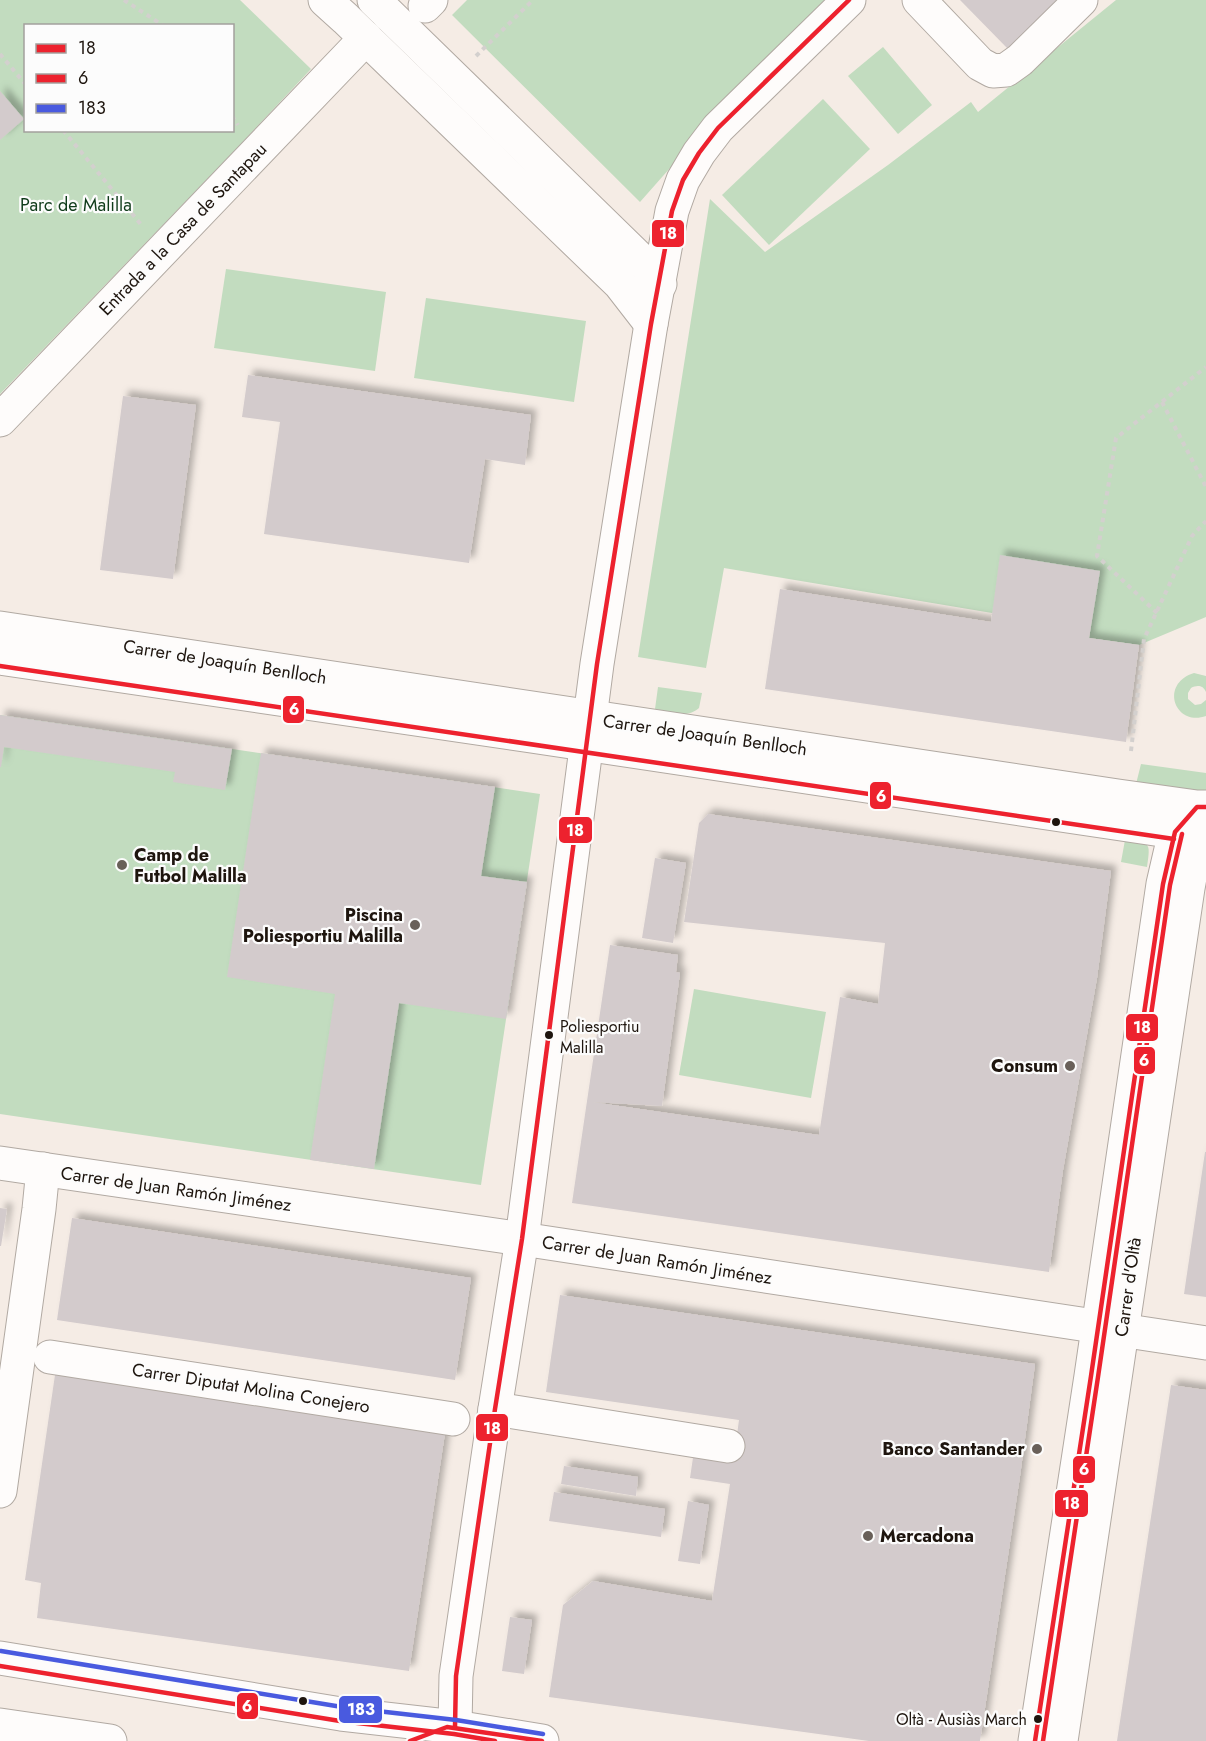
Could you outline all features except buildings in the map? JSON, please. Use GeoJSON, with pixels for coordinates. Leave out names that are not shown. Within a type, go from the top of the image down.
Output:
{"type":"FeatureCollection","features":[{"type":"Feature","properties":{"kind":"street"},"geometry":{"type":"LineString","coordinates":[[325,0],[620,284],[651,324]]}},
{"type":"Feature","properties":{"kind":"street"},"geometry":{"type":"LineString","coordinates":[[374,0],[631,250],[654,274],[660,284]]}},
{"type":"Feature","properties":{"kind":"street"},"geometry":{"type":"LineString","coordinates":[[451,1727],[456,1676],[522,1239],[597,664],[651,324],[672,211],[683,180],[699,153],[718,128],[849,0]]}},
{"type":"Feature","properties":{"kind":"street"},"geometry":{"type":"LineString","coordinates":[[919,0],[980,64],[993,70],[1006,70],[1020,60],[1081,0]]}},
{"type":"Feature","properties":{"kind":"street","name":"Entrada a la Casa de Santapau"},"geometry":{"type":"LineString","coordinates":[[0,420],[366,38]]}},
{"type":"Feature","properties":{"kind":"street"},"geometry":{"type":"LineString","coordinates":[[620,284],[636,290],[660,284]]}},
{"type":"Feature","properties":{"kind":"street","name":"Carrer de Joaquín Benlloch"},"geometry":{"type":"LineString","coordinates":[[0,628],[590,731],[1196,823]]}},
{"type":"Feature","properties":{"kind":"street","name":"Carrer de Joaquín Benlloch"},"geometry":{"type":"LineString","coordinates":[[0,657],[590,731]]}},
{"type":"Feature","properties":{"kind":"street","name":"Carrer d'Oltà"},"geometry":{"type":"LineString","coordinates":[[1061,1741],[1163,884],[1196,823]]}},
{"type":"Feature","properties":{"kind":"street","name":"Carrer de Juan Ramón Jiménez"},"geometry":{"type":"LineString","coordinates":[[0,1163],[522,1239],[1206,1343]]}},
{"type":"Feature","properties":{"kind":"street"},"geometry":{"type":"LineString","coordinates":[[0,1491],[43,1169]]}},
{"type":"Feature","properties":{"kind":"street","name":"Carrer d'Oltà"},"geometry":{"type":"LineString","coordinates":[[1035,1741],[1110,1329]]}},
{"type":"Feature","properties":{"kind":"street","name":"Carrer Diputat Molina Conejero"},"geometry":{"type":"LineString","coordinates":[[50,1357],[453,1419]]}},
{"type":"Feature","properties":{"kind":"street"},"geometry":{"type":"LineString","coordinates":[[495,1409],[728,1446]]}},
{"type":"Feature","properties":{"kind":"street"},"geometry":{"type":"LineString","coordinates":[[0,1658],[341,1714],[542,1741]]}},
{"type":"Feature","properties":{"kind":"street"},"geometry":{"type":"LineString","coordinates":[[0,1725],[110,1741]]}},
{"type":"Feature","properties":{"kind":"street"},"geometry":{"type":"LineString","coordinates":[[410,1741],[451,1727]]}},
{"type":"Feature","properties":{"kind":"path"},"geometry":{"type":"LineString","coordinates":[[124,0],[161,24]]}},
{"type":"Feature","properties":{"kind":"path"},"geometry":{"type":"LineString","coordinates":[[475,56],[533,0]]}},
{"type":"Feature","properties":{"kind":"path"},"geometry":{"type":"LineString","coordinates":[[0,54],[24,83]]}},
{"type":"Feature","properties":{"kind":"path"},"geometry":{"type":"LineString","coordinates":[[65,132],[163,250]]}},
{"type":"Feature","properties":{"kind":"path"},"geometry":{"type":"LineString","coordinates":[[1157,612],[1097,556],[1116,438],[1206,367]]}},
{"type":"Feature","properties":{"kind":"path"},"geometry":{"type":"LineString","coordinates":[[1162,402],[1206,487]]}},
{"type":"Feature","properties":{"kind":"path"},"geometry":{"type":"LineString","coordinates":[[1131,751],[1144,639],[1192,536],[1206,521]]}},
{"type":"Feature","properties":{"kind":"green space","name":"Parc de Malilla"},"geometry":{"type":"Polygon","coordinates":[[[0,0],[240,0],[311,69],[0,394],[0,0]]]}},
{"type":"Feature","properties":{"kind":"green space"},"geometry":{"type":"Polygon","coordinates":[[[467,0],[834,0],[693,142],[640,202],[452,15],[467,0]]]}},
{"type":"Feature","properties":{"kind":"green space"},"geometry":{"type":"Polygon","coordinates":[[[1116,0],[1206,0],[1206,617],[1139,645],[1089,638],[1099,571],[992,613],[724,568],[706,668],[638,657],[710,199],[765,252],[888,165],[971,102],[978,112],[1116,0]]]}},
{"type":"Feature","properties":{"kind":"green space"},"geometry":{"type":"Polygon","coordinates":[[[883,47],[932,105],[898,134],[848,76],[883,47]]]}},
{"type":"Feature","properties":{"kind":"green space"},"geometry":{"type":"Polygon","coordinates":[[[823,99],[870,149],[769,245],[722,195],[823,99]]]}},
{"type":"Feature","properties":{"kind":"green space"},"geometry":{"type":"Polygon","coordinates":[[[226,269],[386,292],[375,371],[214,348],[226,269]]]}},
{"type":"Feature","properties":{"kind":"green space"},"geometry":{"type":"Polygon","coordinates":[[[426,298],[586,321],[574,402],[414,378],[426,298]]]}},
{"type":"Feature","properties":{"kind":"green space"},"geometry":{"type":"Polygon","coordinates":[[[1194,673],[1206,676],[1206,692],[1198,686],[1191,688],[1188,693],[1188,699],[1195,705],[1206,700],[1206,716],[1195,718],[1179,710],[1174,694],[1183,678],[1194,673]]]}},
{"type":"Feature","properties":{"kind":"green space"},"geometry":{"type":"Polygon","coordinates":[[[658,687],[702,693],[699,708],[684,714],[655,709],[658,687]]]}},
{"type":"Feature","properties":{"kind":"green space"},"geometry":{"type":"Polygon","coordinates":[[[0,715],[540,794],[481,1185],[0,1114],[0,715]]]}},
{"type":"Feature","properties":{"kind":"green space"},"geometry":{"type":"Polygon","coordinates":[[[1141,764],[1206,773],[1206,790],[1191,791],[1136,784],[1141,764]]]}},
{"type":"Feature","properties":{"kind":"green space"},"geometry":{"type":"Polygon","coordinates":[[[1125,840],[1147,845],[1149,852],[1147,867],[1121,862],[1125,840]]]}},
{"type":"Feature","properties":{"kind":"green space"},"geometry":{"type":"Polygon","coordinates":[[[694,989],[826,1012],[811,1098],[679,1075],[694,989]]]}},
{"type":"Feature","properties":{"kind":"transit line","name":"18"},"geometry":{"type":"LineString","coordinates":[[455,1727],[456,1676],[522,1239],[597,664],[651,324],[672,211],[683,180],[699,153],[718,128],[849,0]]}},
{"type":"Feature","properties":{"kind":"transit line","name":"6"},"geometry":{"type":"LineString","coordinates":[[0,666],[1174,839]]}},
{"type":"Feature","properties":{"kind":"transit line","name":"18"},"geometry":{"type":"LineString","coordinates":[[1035,1741],[1163,884],[1175,832],[1197,807],[1206,807]]}},
{"type":"Feature","properties":{"kind":"transit line","name":"6"},"geometry":{"type":"LineString","coordinates":[[1043,1741],[1170,885],[1182,834]]}},
{"type":"Feature","properties":{"kind":"transit line","name":"183"},"geometry":{"type":"LineString","coordinates":[[1,1651],[342,1707],[456,1720],[543,1734]]}},
{"type":"Feature","properties":{"kind":"transit line","name":"6"},"geometry":{"type":"LineString","coordinates":[[0,1666],[340,1721],[495,1741]]}},
{"type":"Feature","properties":{"kind":"transit line","name":"18"},"geometry":{"type":"LineString","coordinates":[[410,1741],[447,1727],[542,1741]]}},
{"type":"Feature","properties":{"kind":"place","name":"Camp de Futbol Malilla"},"geometry":{"type":"Point","coordinates":[122,865]}},
{"type":"Feature","properties":{"kind":"place","name":"Piscina Poliesportiu Malilla"},"geometry":{"type":"Point","coordinates":[415,925]}},
{"type":"Feature","properties":{"kind":"place","name":"Poliesportiu Malilla"},"geometry":{"type":"Point","coordinates":[549,1035]}},
{"type":"Feature","properties":{"kind":"place","name":"Consum"},"geometry":{"type":"Point","coordinates":[1070,1066]}},
{"type":"Feature","properties":{"kind":"place","name":"Banco Santander"},"geometry":{"type":"Point","coordinates":[1037,1449]}},
{"type":"Feature","properties":{"kind":"place","name":"Mercadona"},"geometry":{"type":"Point","coordinates":[868,1536]}},
{"type":"Feature","properties":{"kind":"place","name":"Oltà - Ausiàs March"},"geometry":{"type":"Point","coordinates":[1038,1719]}}]}
